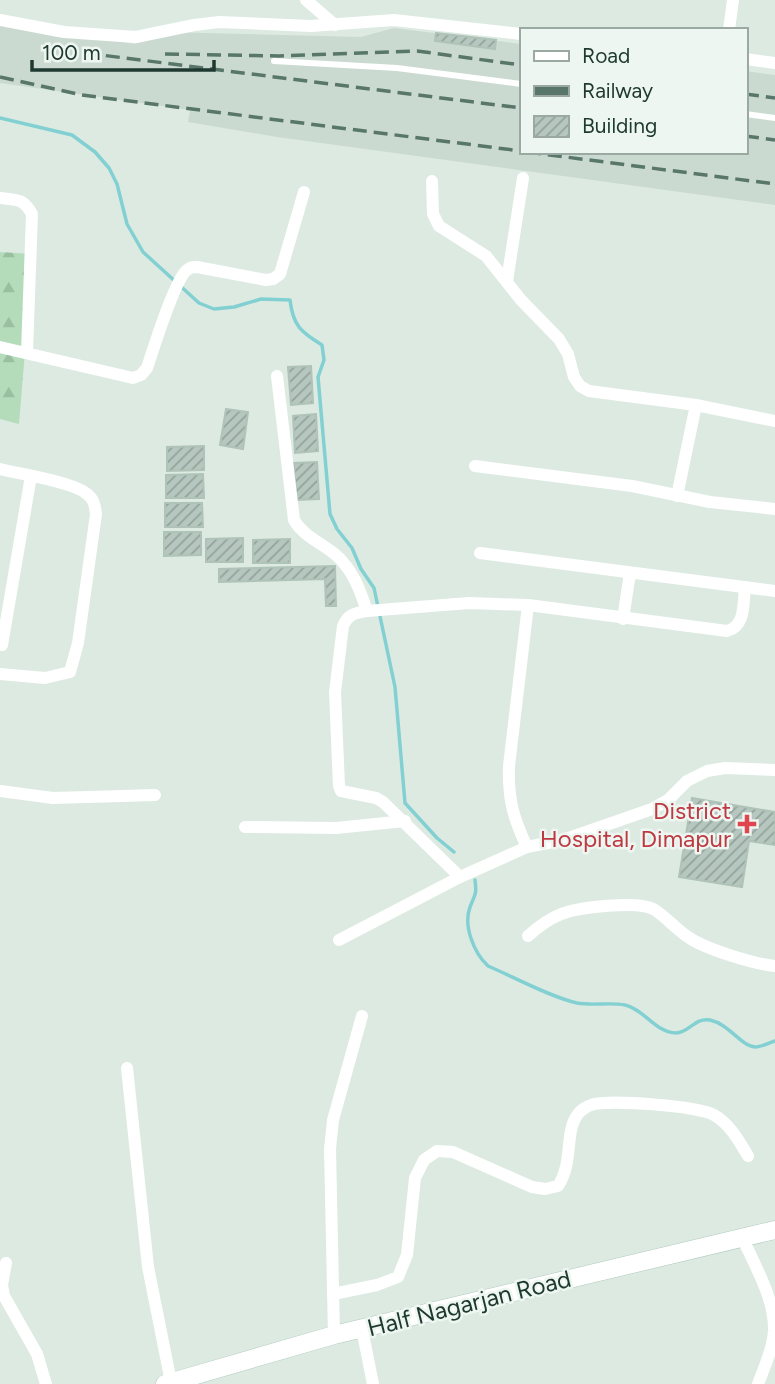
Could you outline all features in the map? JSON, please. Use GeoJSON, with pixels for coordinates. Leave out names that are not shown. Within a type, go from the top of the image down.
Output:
{"type":"FeatureCollection","features":[{"type":"Feature","properties":{"kind":"main road","name":"Half Nagarjan Road"},"geometry":{"type":"LineString","coordinates":[[168,1383],[334,1335],[775,1230]]}},
{"type":"Feature","properties":{"kind":"street"},"geometry":{"type":"LineString","coordinates":[[306,0],[335,25]]}},
{"type":"Feature","properties":{"kind":"street"},"geometry":{"type":"LineString","coordinates":[[729,28],[733,0]]}},
{"type":"Feature","properties":{"kind":"street"},"geometry":{"type":"LineString","coordinates":[[0,20],[64,32],[136,37],[194,24],[219,22],[311,26],[394,20],[520,34]]}},
{"type":"Feature","properties":{"kind":"street"},"geometry":{"type":"LineString","coordinates":[[747,59],[775,63]]}},
{"type":"Feature","properties":{"kind":"street"},"geometry":{"type":"LineString","coordinates":[[507,281],[523,178]]}},
{"type":"Feature","properties":{"kind":"street"},"geometry":{"type":"LineString","coordinates":[[432,181],[433,214],[439,226],[486,256],[501,277],[559,340],[568,354],[574,377],[580,386],[589,391],[696,405],[775,421]]}},
{"type":"Feature","properties":{"kind":"street"},"geometry":{"type":"LineString","coordinates":[[0,347],[133,378],[141,375],[147,368],[182,275],[188,269],[197,267],[266,280],[280,274],[304,192]]}},
{"type":"Feature","properties":{"kind":"street"},"geometry":{"type":"LineString","coordinates":[[0,198],[26,204],[32,214],[27,352]]}},
{"type":"Feature","properties":{"kind":"street"},"geometry":{"type":"LineString","coordinates":[[277,376],[294,520],[299,530],[337,556],[359,585],[371,611]]}},
{"type":"Feature","properties":{"kind":"street"},"geometry":{"type":"LineString","coordinates":[[677,496],[696,405]]}},
{"type":"Feature","properties":{"kind":"street"},"geometry":{"type":"LineString","coordinates":[[475,466],[632,486],[677,496],[775,509]]}},
{"type":"Feature","properties":{"kind":"street"},"geometry":{"type":"LineString","coordinates":[[0,469],[86,492],[94,502],[96,514],[78,643],[69,672],[45,678],[0,674]]}},
{"type":"Feature","properties":{"kind":"street"},"geometry":{"type":"LineString","coordinates":[[2,645],[31,476]]}},
{"type":"Feature","properties":{"kind":"street"},"geometry":{"type":"LineString","coordinates":[[480,553],[775,591]]}},
{"type":"Feature","properties":{"kind":"street"},"geometry":{"type":"LineString","coordinates":[[623,619],[630,573]]}},
{"type":"Feature","properties":{"kind":"street"},"geometry":{"type":"LineString","coordinates":[[460,877],[405,821],[376,798],[350,793],[341,790],[339,786],[335,692],[346,618],[352,614],[371,611],[469,603],[528,605],[727,631],[735,629],[742,617],[745,587]]}},
{"type":"Feature","properties":{"kind":"street"},"geometry":{"type":"LineString","coordinates":[[527,847],[513,818],[508,792],[528,605]]}},
{"type":"Feature","properties":{"kind":"street"},"geometry":{"type":"LineString","coordinates":[[339,940],[460,877],[527,847],[563,840],[652,810],[668,800],[687,781],[707,771],[725,768],[775,769]]}},
{"type":"Feature","properties":{"kind":"street"},"geometry":{"type":"LineString","coordinates":[[0,791],[53,798],[155,795]]}},
{"type":"Feature","properties":{"kind":"street"},"geometry":{"type":"LineString","coordinates":[[245,827],[336,828],[405,821]]}},
{"type":"Feature","properties":{"kind":"street"},"geometry":{"type":"LineString","coordinates":[[528,936],[545,922],[580,909],[642,905],[654,909],[691,940],[735,957],[775,966]]}},
{"type":"Feature","properties":{"kind":"street"},"geometry":{"type":"LineString","coordinates":[[334,1335],[330,1149],[336,1109],[362,1016]]}},
{"type":"Feature","properties":{"kind":"street"},"geometry":{"type":"LineString","coordinates":[[127,1068],[148,1267],[168,1383]]}},
{"type":"Feature","properties":{"kind":"street"},"geometry":{"type":"LineString","coordinates":[[333,1294],[388,1282],[398,1277],[407,1255],[415,1178],[424,1160],[437,1151],[453,1152],[532,1187],[545,1189],[558,1186],[565,1175],[572,1125],[579,1112],[591,1105],[617,1102],[712,1113],[730,1127],[748,1156]]}},
{"type":"Feature","properties":{"kind":"street"},"geometry":{"type":"LineString","coordinates":[[742,1237],[773,1314],[774,1333],[769,1356],[758,1384]]}},
{"type":"Feature","properties":{"kind":"street"},"geometry":{"type":"LineString","coordinates":[[6,1263],[2,1285],[4,1296],[37,1354],[46,1384]]}},
{"type":"Feature","properties":{"kind":"street"},"geometry":{"type":"LineString","coordinates":[[362,1329],[373,1384]]}},
{"type":"Feature","properties":{"kind":"lane"},"geometry":{"type":"LineString","coordinates":[[274,61],[397,68],[520,84]]}},
{"type":"Feature","properties":{"kind":"lane"},"geometry":{"type":"LineString","coordinates":[[747,114],[775,118]]}},
{"type":"Feature","properties":{"kind":"shaded area"},"geometry":{"type":"Polygon","coordinates":[[[0,25],[135,44],[167,32],[361,37],[394,28],[520,44],[520,154],[747,154],[747,71],[775,75],[775,205],[277,137],[188,122],[190,110],[0,83],[0,25]]]}},
{"type":"Feature","properties":{"kind":"green space"},"geometry":{"type":"Polygon","coordinates":[[[0,252],[33,254],[19,424],[0,419],[0,252]]]}},
{"type":"Feature","properties":{"kind":"building"},"geometry":{"type":"Polygon","coordinates":[[[436,33],[496,40],[495,49],[435,41],[436,33]]]}},
{"type":"Feature","properties":{"kind":"building"},"geometry":{"type":"Polygon","coordinates":[[[311,366],[313,403],[291,405],[288,367],[311,366]]]}},
{"type":"Feature","properties":{"kind":"building"},"geometry":{"type":"Polygon","coordinates":[[[226,409],[248,412],[243,449],[220,445],[226,409]]]}},
{"type":"Feature","properties":{"kind":"building"},"geometry":{"type":"Polygon","coordinates":[[[316,414],[318,451],[295,453],[293,416],[316,414]]]}},
{"type":"Feature","properties":{"kind":"building"},"geometry":{"type":"Polygon","coordinates":[[[204,446],[204,470],[167,471],[167,447],[204,446]]]}},
{"type":"Feature","properties":{"kind":"building"},"geometry":{"type":"Polygon","coordinates":[[[317,462],[319,499],[296,500],[294,463],[317,462]]]}},
{"type":"Feature","properties":{"kind":"building"},"geometry":{"type":"Polygon","coordinates":[[[203,474],[204,498],[166,498],[166,475],[203,474]]]}},
{"type":"Feature","properties":{"kind":"building"},"geometry":{"type":"Polygon","coordinates":[[[165,503],[202,503],[203,527],[165,527],[165,503]]]}},
{"type":"Feature","properties":{"kind":"building"},"geometry":{"type":"Polygon","coordinates":[[[164,532],[201,532],[201,555],[164,556],[164,532]]]}},
{"type":"Feature","properties":{"kind":"building"},"geometry":{"type":"Polygon","coordinates":[[[243,538],[243,562],[206,562],[206,539],[243,538]]]}},
{"type":"Feature","properties":{"kind":"building"},"geometry":{"type":"Polygon","coordinates":[[[290,539],[290,563],[253,563],[253,540],[290,539]]]}},
{"type":"Feature","properties":{"kind":"building"},"geometry":{"type":"Polygon","coordinates":[[[335,566],[336,606],[326,606],[325,579],[219,582],[219,569],[335,566]]]}},
{"type":"Feature","properties":{"kind":"building"},"geometry":{"type":"Polygon","coordinates":[[[692,798],[775,812],[775,845],[749,841],[742,887],[679,877],[692,798]]]}},
{"type":"Feature","properties":{"kind":"waterway"},"geometry":{"type":"LineString","coordinates":[[0,118],[72,135],[95,152],[109,168],[117,184],[127,224],[143,252],[199,303],[214,309],[234,307],[261,299],[290,300],[293,316],[299,327],[322,345],[324,360],[318,377],[330,514],[374,588],[395,687],[405,803],[437,838],[454,852]]}},
{"type":"Feature","properties":{"kind":"waterway"},"geometry":{"type":"LineString","coordinates":[[475,880],[475,894],[468,914],[469,931],[474,947],[488,966],[566,1000],[583,1004],[619,1004],[632,1007],[669,1032],[685,1031],[700,1021],[710,1020],[717,1022],[750,1046],[757,1047],[775,1041]]}},
{"type":"Feature","properties":{"kind":"railway"},"geometry":{"type":"LineString","coordinates":[[165,54],[279,56],[417,51],[520,65]]}},
{"type":"Feature","properties":{"kind":"railway"},"geometry":{"type":"LineString","coordinates":[[85,53],[520,108]]}},
{"type":"Feature","properties":{"kind":"railway"},"geometry":{"type":"LineString","coordinates":[[0,77],[82,95],[520,151]]}},
{"type":"Feature","properties":{"kind":"railway"},"geometry":{"type":"LineString","coordinates":[[747,94],[775,98]]}},
{"type":"Feature","properties":{"kind":"railway"},"geometry":{"type":"LineString","coordinates":[[747,136],[775,140]]}},
{"type":"Feature","properties":{"kind":"railway"},"geometry":{"type":"LineString","coordinates":[[542,154],[775,184]]}},
{"type":"Feature","properties":{"kind":"place","name":"District Hospital, Dimapur"},"geometry":{"type":"Point","coordinates":[747,824]}}]}
